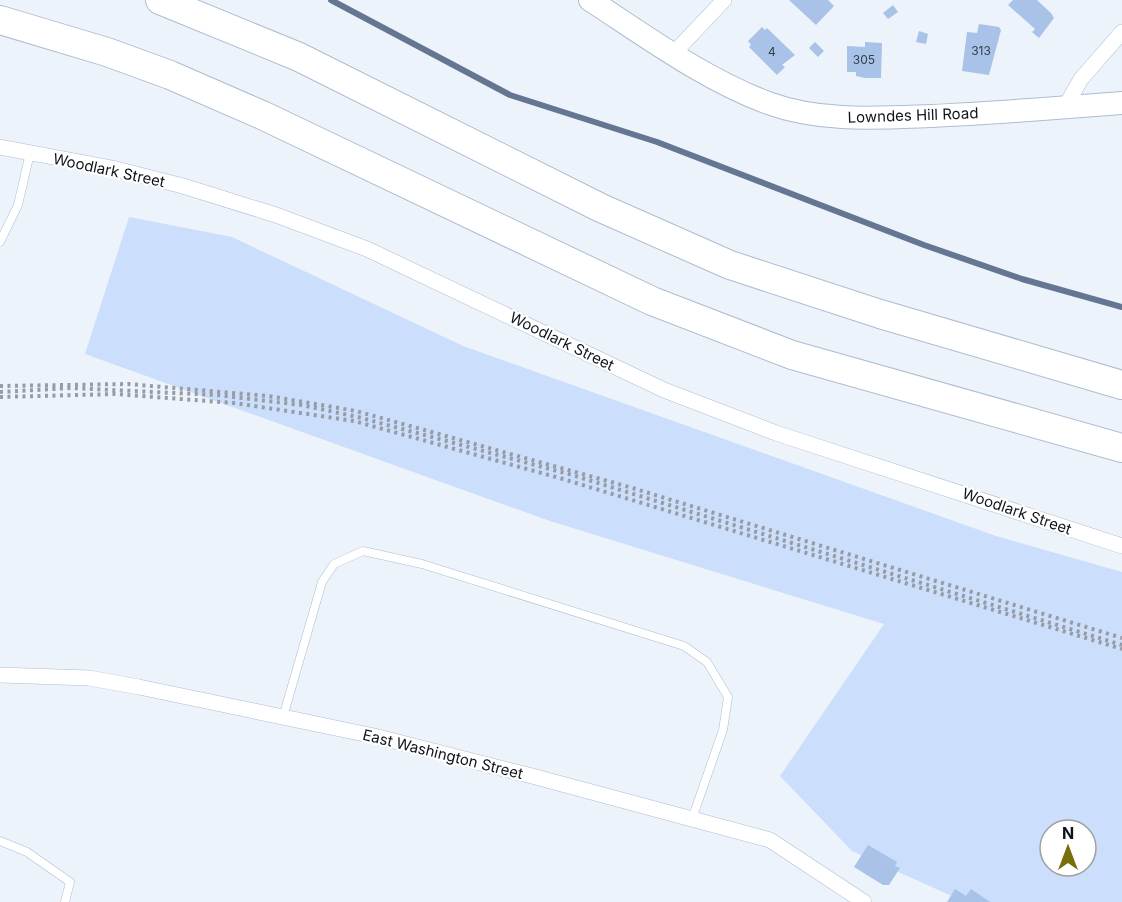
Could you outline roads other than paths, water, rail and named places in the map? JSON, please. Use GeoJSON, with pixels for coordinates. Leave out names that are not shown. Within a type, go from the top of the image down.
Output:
{"type":"FeatureCollection","features":[{"type":"Feature","properties":{"kind":"highway"},"geometry":{"type":"LineString","coordinates":[[160,0],[298,57],[601,208],[666,239],[730,265],[880,314],[1122,384]]}},
{"type":"Feature","properties":{"kind":"highway"},"geometry":{"type":"LineString","coordinates":[[0,20],[107,52],[170,75],[262,115],[652,301],[792,356],[1122,448]]}},
{"type":"Feature","properties":{"kind":"street","name":"Lowndes Hill Road"},"geometry":{"type":"LineString","coordinates":[[590,0],[673,54],[733,88],[769,104],[802,112],[875,118],[1122,103]]}},
{"type":"Feature","properties":{"kind":"street"},"geometry":{"type":"LineString","coordinates":[[673,54],[724,0]]}},
{"type":"Feature","properties":{"kind":"street"},"geometry":{"type":"LineString","coordinates":[[1065,107],[1081,79],[1122,32]]}},
{"type":"Feature","properties":{"kind":"street","name":"Woodlark Street"},"geometry":{"type":"LineString","coordinates":[[0,147],[112,168],[276,215],[367,249],[664,390],[776,433],[1122,546]]}},
{"type":"Feature","properties":{"kind":"street","name":"East Washington Street"},"geometry":{"type":"LineString","coordinates":[[0,675],[89,678],[374,736],[692,819],[770,840],[864,902]]}},
{"type":"Feature","properties":{"kind":"lane"},"geometry":{"type":"LineString","coordinates":[[0,242],[18,205],[30,153]]}},
{"type":"Feature","properties":{"kind":"lane"},"geometry":{"type":"LineString","coordinates":[[283,718],[322,582],[334,564],[363,551],[422,564],[684,646],[707,662],[728,697],[723,730],[692,819]]}},
{"type":"Feature","properties":{"kind":"lane"},"geometry":{"type":"LineString","coordinates":[[0,841],[27,852],[70,882],[65,902]]}},
{"type":"Feature","properties":{"kind":"waterway"},"geometry":{"type":"LineString","coordinates":[[331,0],[510,95],[657,142],[924,245],[1022,279],[1122,307]]}}]}
